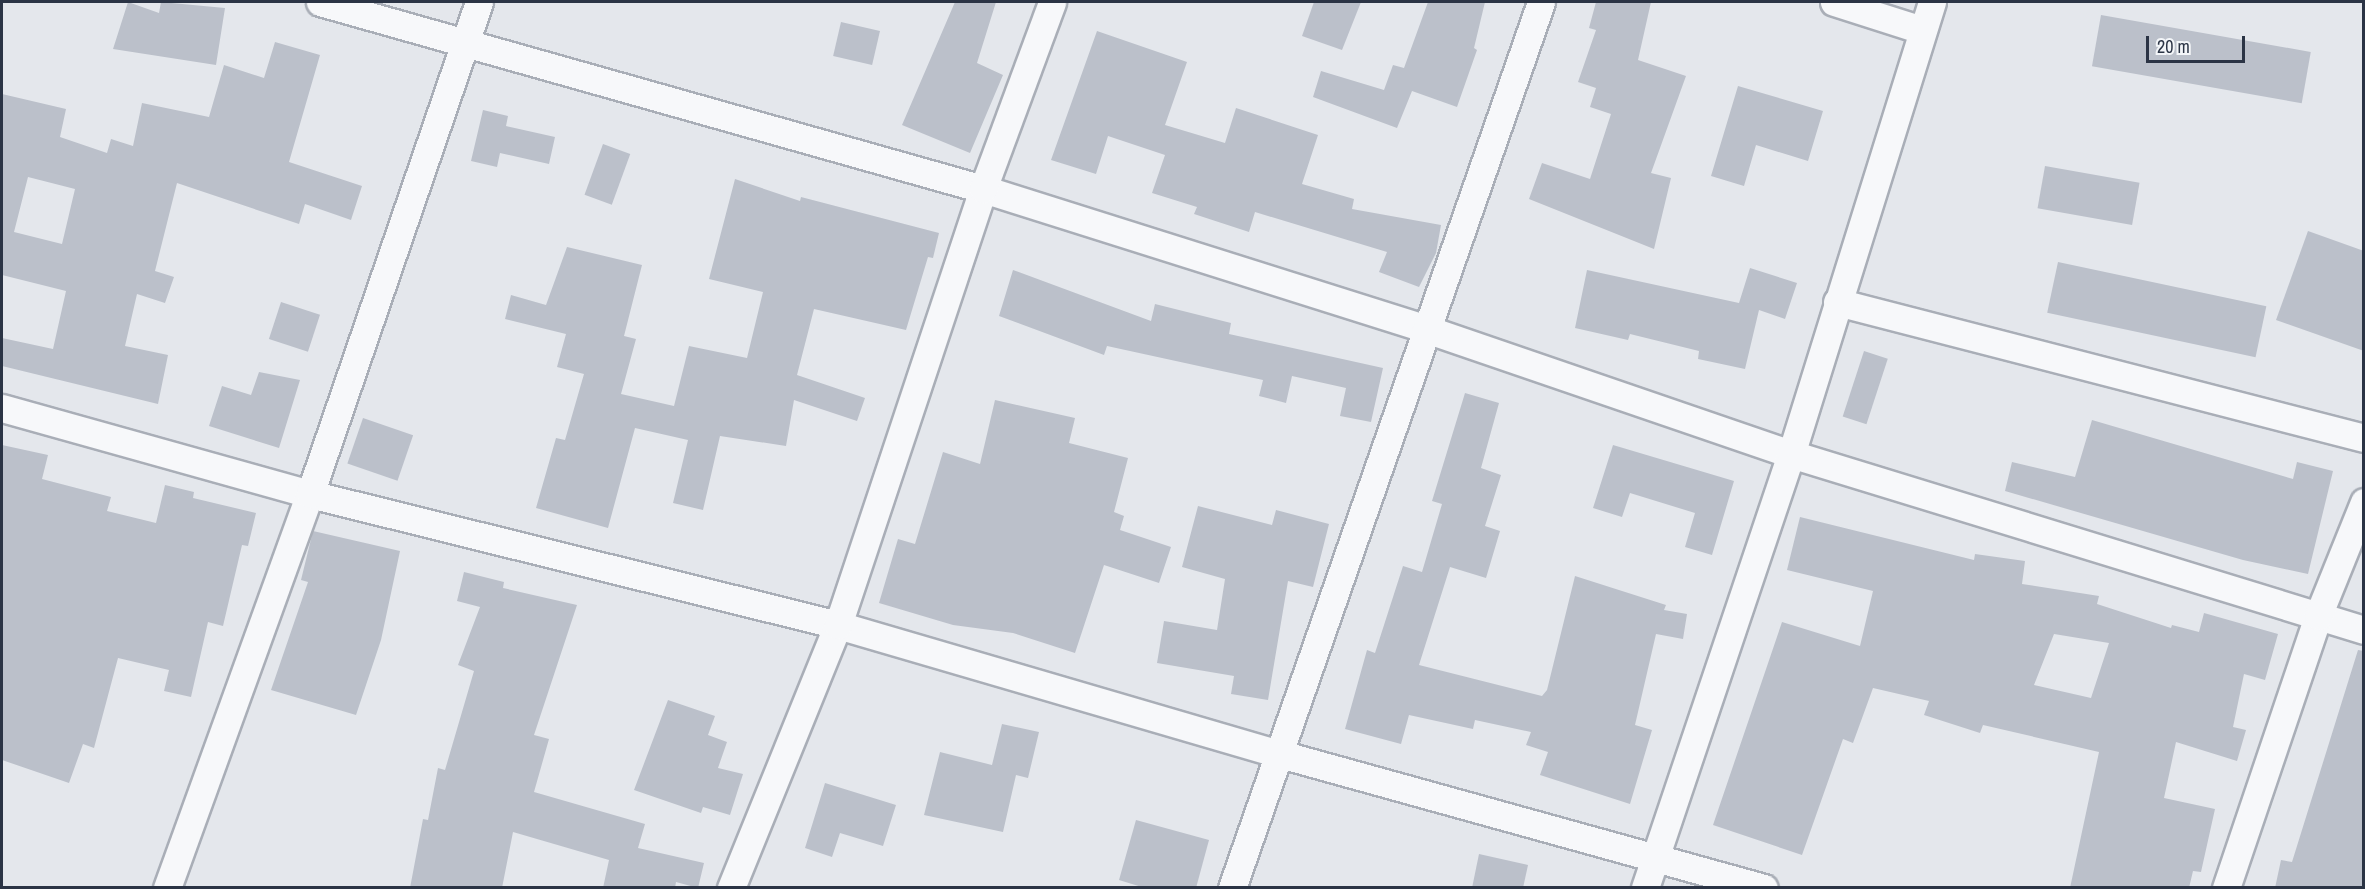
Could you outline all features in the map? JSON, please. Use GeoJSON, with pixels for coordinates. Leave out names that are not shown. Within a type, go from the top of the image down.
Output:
{"type":"FeatureCollection","features":[{"type":"Feature","properties":{"kind":"street"},"geometry":{"type":"LineString","coordinates":[[320,2],[465,41],[983,189],[1426,329],[1791,454],[2364,630]]}},
{"type":"Feature","properties":{"kind":"street"},"geometry":{"type":"LineString","coordinates":[[167,888],[310,494],[479,2]]}},
{"type":"Feature","properties":{"kind":"street"},"geometry":{"type":"LineString","coordinates":[[731,888],[837,625],[983,189],[1052,2]]}},
{"type":"Feature","properties":{"kind":"street"},"geometry":{"type":"LineString","coordinates":[[1232,888],[1541,2]]}},
{"type":"Feature","properties":{"kind":"street"},"geometry":{"type":"LineString","coordinates":[[1834,2],[1922,30]]}},
{"type":"Feature","properties":{"kind":"street"},"geometry":{"type":"LineString","coordinates":[[1645,888],[1791,454],[1932,2]]}},
{"type":"Feature","properties":{"kind":"street"},"geometry":{"type":"LineString","coordinates":[[1837,302],[2364,438]]}},
{"type":"Feature","properties":{"kind":"street"},"geometry":{"type":"LineString","coordinates":[[2,408],[310,494],[837,625],[1280,754],[1764,888]]}},
{"type":"Feature","properties":{"kind":"street"},"geometry":{"type":"LineString","coordinates":[[2226,888],[2318,616],[2364,502]]}},
{"type":"Feature","properties":{"kind":"building"},"geometry":{"type":"Polygon","coordinates":[[[128,2],[159,13],[161,2],[225,8],[216,65],[113,49],[128,2]]]}},
{"type":"Feature","properties":{"kind":"building"},"geometry":{"type":"Polygon","coordinates":[[[955,2],[996,2],[977,63],[1003,75],[970,153],[902,125],[955,2]]]}},
{"type":"Feature","properties":{"kind":"building"},"geometry":{"type":"Polygon","coordinates":[[[1314,2],[1361,2],[1342,50],[1302,36],[1314,2]]]}},
{"type":"Feature","properties":{"kind":"building"},"geometry":{"type":"Polygon","coordinates":[[[1428,2],[1485,2],[1474,48],[1477,50],[1457,107],[1412,91],[1397,128],[1313,97],[1321,71],[1384,90],[1393,65],[1404,68],[1428,2]]]}},
{"type":"Feature","properties":{"kind":"building"},"geometry":{"type":"Polygon","coordinates":[[[1596,2],[1651,2],[1638,60],[1686,76],[1651,173],[1671,178],[1654,249],[1529,199],[1542,163],[1590,179],[1611,114],[1590,107],[1596,88],[1578,82],[1596,30],[1589,28],[1596,2]]]}},
{"type":"Feature","properties":{"kind":"building"},"geometry":{"type":"Polygon","coordinates":[[[2101,15],[2311,52],[2302,103],[2092,66],[2101,15]]]}},
{"type":"Feature","properties":{"kind":"building"},"geometry":{"type":"Polygon","coordinates":[[[841,22],[880,31],[872,65],[833,56],[841,22]]]}},
{"type":"Feature","properties":{"kind":"building"},"geometry":{"type":"Polygon","coordinates":[[[1097,31],[1187,62],[1165,125],[1225,143],[1236,108],[1318,135],[1302,184],[1354,199],[1352,209],[1441,225],[1436,253],[1419,287],[1379,272],[1387,252],[1255,212],[1249,232],[1194,214],[1197,207],[1152,193],[1165,155],[1108,136],[1096,174],[1051,160],[1097,31]]]}},
{"type":"Feature","properties":{"kind":"building"},"geometry":{"type":"Polygon","coordinates":[[[275,42],[320,55],[289,162],[362,186],[351,220],[305,204],[299,224],[177,183],[155,271],[174,277],[165,303],[137,294],[125,346],[168,355],[158,404],[2,366],[2,338],[53,349],[66,291],[2,275],[2,94],[66,109],[60,137],[107,153],[111,139],[133,146],[142,103],[209,117],[224,65],[264,78],[275,42]],[[28,177],[14,232],[62,244],[75,189],[28,177]]]}},
{"type":"Feature","properties":{"kind":"building"},"geometry":{"type":"Polygon","coordinates":[[[1738,86],[1823,111],[1808,161],[1756,145],[1744,186],[1711,176],[1738,86]]]}},
{"type":"Feature","properties":{"kind":"building"},"geometry":{"type":"Polygon","coordinates":[[[483,110],[508,116],[506,126],[555,137],[549,164],[500,153],[497,167],[471,161],[483,110]]]}},
{"type":"Feature","properties":{"kind":"building"},"geometry":{"type":"Polygon","coordinates":[[[603,144],[630,154],[612,205],[585,195],[603,144]]]}},
{"type":"Feature","properties":{"kind":"building"},"geometry":{"type":"Polygon","coordinates":[[[2045,166],[2140,183],[2132,225],[2038,208],[2045,166]]]}},
{"type":"Feature","properties":{"kind":"building"},"geometry":{"type":"Polygon","coordinates":[[[735,179],[800,201],[801,197],[939,233],[933,258],[928,257],[906,330],[814,309],[797,375],[865,398],[857,421],[794,400],[786,446],[720,436],[703,510],[673,503],[688,440],[635,428],[608,528],[536,508],[556,438],[565,440],[584,374],[557,367],[566,334],[505,319],[511,295],[546,305],[567,247],[642,265],[624,336],[636,339],[621,394],[674,406],[689,346],[747,358],[763,292],[709,279],[735,179]]]}},
{"type":"Feature","properties":{"kind":"building"},"geometry":{"type":"Polygon","coordinates":[[[2308,231],[2364,251],[2364,351],[2276,320],[2308,231]]]}},
{"type":"Feature","properties":{"kind":"building"},"geometry":{"type":"Polygon","coordinates":[[[2058,262],[2266,306],[2256,357],[2047,313],[2058,262]]]}},
{"type":"Feature","properties":{"kind":"building"},"geometry":{"type":"Polygon","coordinates":[[[1750,268],[1797,283],[1785,319],[1759,310],[1745,369],[1698,359],[1699,351],[1630,334],[1628,340],[1575,328],[1587,270],[1739,303],[1750,268]]]}},
{"type":"Feature","properties":{"kind":"building"},"geometry":{"type":"Polygon","coordinates":[[[1013,270],[1151,321],[1155,304],[1231,323],[1229,334],[1383,368],[1371,422],[1340,416],[1346,388],[1292,376],[1286,403],[1259,396],[1263,380],[1107,346],[1104,355],[999,316],[1013,270]]]}},
{"type":"Feature","properties":{"kind":"building"},"geometry":{"type":"Polygon","coordinates":[[[281,302],[320,315],[308,352],[269,339],[281,302]]]}},
{"type":"Feature","properties":{"kind":"building"},"geometry":{"type":"Polygon","coordinates":[[[1864,351],[1888,359],[1866,424],[1843,417],[1864,351]]]}},
{"type":"Feature","properties":{"kind":"building"},"geometry":{"type":"Polygon","coordinates":[[[259,372],[300,380],[279,448],[209,426],[222,386],[251,395],[259,372]]]}},
{"type":"Feature","properties":{"kind":"building"},"geometry":{"type":"Polygon","coordinates":[[[1465,393],[1499,403],[1481,468],[1501,475],[1485,526],[1500,531],[1486,578],[1450,567],[1419,665],[1542,696],[1547,690],[1575,576],[1666,605],[1664,610],[1687,614],[1683,639],[1656,634],[1635,725],[1652,730],[1630,804],[1540,775],[1548,752],[1526,745],[1531,732],[1475,720],[1473,729],[1409,715],[1401,744],[1345,729],[1367,650],[1375,653],[1403,566],[1422,572],[1442,504],[1432,501],[1465,393]]]}},
{"type":"Feature","properties":{"kind":"building"},"geometry":{"type":"Polygon","coordinates":[[[995,400],[1075,418],[1069,443],[1128,458],[1114,512],[1124,516],[1120,530],[1171,547],[1159,583],[1104,565],[1075,653],[1013,633],[953,625],[879,603],[898,539],[915,544],[943,452],[980,464],[995,400]]]}},
{"type":"Feature","properties":{"kind":"building"},"geometry":{"type":"Polygon","coordinates":[[[363,418],[413,435],[397,481],[347,463],[363,418]]]}},
{"type":"Feature","properties":{"kind":"building"},"geometry":{"type":"Polygon","coordinates":[[[2092,420],[2293,479],[2297,462],[2333,471],[2308,574],[2243,560],[2005,491],[2012,462],[2075,477],[2092,420]]]}},
{"type":"Feature","properties":{"kind":"building"},"geometry":{"type":"Polygon","coordinates":[[[2,445],[48,455],[42,479],[111,497],[107,511],[156,523],[165,485],[194,492],[193,498],[256,513],[248,546],[242,545],[223,626],[208,622],[191,697],[164,691],[169,670],[118,658],[94,748],[83,744],[69,783],[2,760],[2,445]]]}},
{"type":"Feature","properties":{"kind":"building"},"geometry":{"type":"Polygon","coordinates":[[[1613,445],[1734,481],[1712,555],[1685,547],[1695,513],[1630,493],[1622,517],[1593,508],[1613,445]]]}},
{"type":"Feature","properties":{"kind":"building"},"geometry":{"type":"Polygon","coordinates":[[[1198,506],[1272,525],[1276,510],[1329,524],[1313,587],[1288,581],[1268,700],[1231,694],[1234,676],[1157,663],[1164,621],[1217,630],[1225,579],[1182,567],[1198,506]]]}},
{"type":"Feature","properties":{"kind":"building"},"geometry":{"type":"Polygon","coordinates":[[[1800,517],[1974,560],[1975,554],[2025,561],[2022,584],[2099,596],[2097,604],[2171,628],[2172,625],[2199,632],[2204,613],[2278,634],[2265,680],[2244,674],[2233,727],[2246,730],[2237,761],[2176,742],[2164,798],[2215,809],[2201,872],[2193,871],[2189,888],[2070,888],[2099,752],[1983,725],[1980,733],[1924,715],[1929,701],[1873,688],[1853,743],[1843,739],[1802,855],[1713,825],[1782,622],[1860,646],[1873,591],[1787,570],[1800,517]],[[2054,634],[2034,685],[2091,698],[2109,643],[2054,634]]]}},
{"type":"Feature","properties":{"kind":"building"},"geometry":{"type":"Polygon","coordinates":[[[313,531],[400,551],[381,640],[356,715],[271,690],[308,582],[301,580],[313,531]]]}},
{"type":"Feature","properties":{"kind":"building"},"geometry":{"type":"Polygon","coordinates":[[[464,572],[504,582],[503,588],[577,605],[534,735],[549,739],[534,792],[645,824],[638,848],[704,863],[698,888],[676,882],[675,888],[603,888],[609,860],[513,832],[502,888],[410,888],[423,819],[428,820],[438,768],[445,770],[474,671],[458,665],[480,607],[457,601],[464,572]]]}},
{"type":"Feature","properties":{"kind":"building"},"geometry":{"type":"Polygon","coordinates":[[[2358,650],[2364,651],[2364,888],[2275,888],[2281,860],[2292,862],[2358,650]]]}},
{"type":"Feature","properties":{"kind":"building"},"geometry":{"type":"Polygon","coordinates":[[[668,700],[715,716],[708,735],[727,742],[718,768],[743,774],[730,815],[703,807],[701,813],[634,790],[668,700]]]}},
{"type":"Feature","properties":{"kind":"building"},"geometry":{"type":"Polygon","coordinates":[[[1002,724],[1039,732],[1028,778],[1016,775],[1003,832],[924,815],[940,752],[992,765],[1002,724]]]}},
{"type":"Feature","properties":{"kind":"building"},"geometry":{"type":"Polygon","coordinates":[[[825,783],[896,805],[883,846],[840,833],[832,857],[805,848],[825,783]]]}},
{"type":"Feature","properties":{"kind":"building"},"geometry":{"type":"Polygon","coordinates":[[[1136,820],[1209,840],[1196,888],[1145,888],[1119,880],[1136,820]]]}},
{"type":"Feature","properties":{"kind":"building"},"geometry":{"type":"Polygon","coordinates":[[[1479,854],[1528,865],[1523,888],[1472,888],[1479,854]]]}}]}
